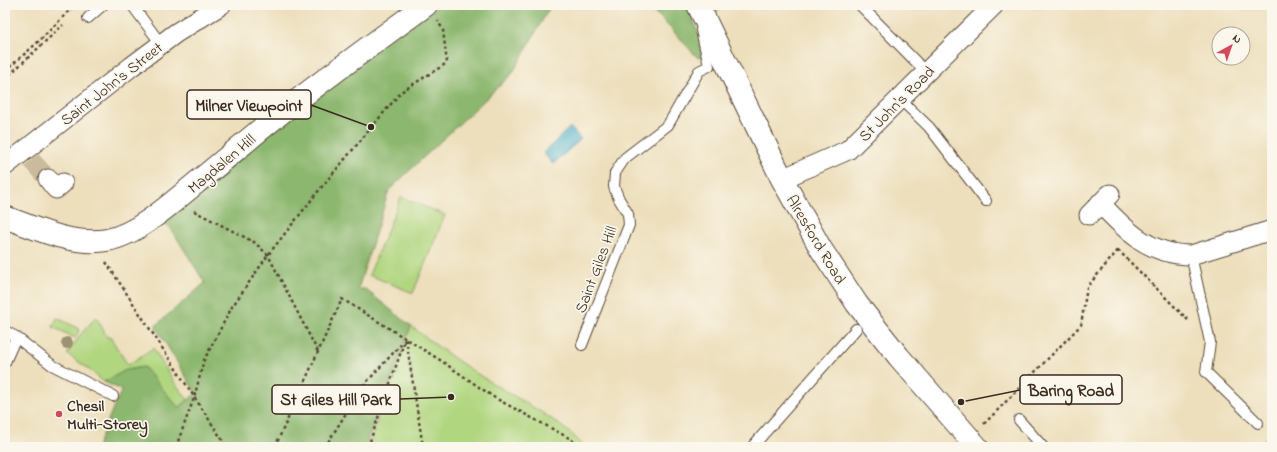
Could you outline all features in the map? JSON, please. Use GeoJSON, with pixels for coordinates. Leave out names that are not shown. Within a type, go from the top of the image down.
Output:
{"type":"FeatureCollection","features":[{"type":"Feature","properties":{"kind":"main road","name":"Alresford Road"},"geometry":{"type":"LineString","coordinates":[[697,5],[782,179],[821,249],[857,304],[899,357],[973,443]]}},
{"type":"Feature","properties":{"kind":"main road","name":"Magdalen Hill"},"geometry":{"type":"LineString","coordinates":[[5,217],[46,232],[78,241],[107,240],[123,236],[153,218],[271,121],[431,11]]}},
{"type":"Feature","properties":{"kind":"street","name":"Saint John's Street"},"geometry":{"type":"LineString","coordinates":[[5,166],[28,155],[161,44],[221,5]]}},
{"type":"Feature","properties":{"kind":"street","name":"St John's Road"},"geometry":{"type":"LineString","coordinates":[[782,179],[848,150],[994,5]]}},
{"type":"Feature","properties":{"kind":"street"},"geometry":{"type":"LineString","coordinates":[[1100,204],[1124,229],[1151,246],[1179,255],[1190,256],[1272,230]]}},
{"type":"Feature","properties":{"kind":"lane"},"geometry":{"type":"LineString","coordinates":[[88,18],[103,5]]}},
{"type":"Feature","properties":{"kind":"lane"},"geometry":{"type":"LineString","coordinates":[[132,5],[161,44]]}},
{"type":"Feature","properties":{"kind":"lane","name":"Saint Giles Hill"},"geometry":{"type":"LineString","coordinates":[[582,345],[629,225],[628,214],[614,187],[615,173],[625,158],[668,126],[699,71],[709,66],[697,5]]}},
{"type":"Feature","properties":{"kind":"lane"},"geometry":{"type":"LineString","coordinates":[[860,5],[927,73]]}},
{"type":"Feature","properties":{"kind":"lane"},"geometry":{"type":"LineString","coordinates":[[900,99],[929,127],[986,201]]}},
{"type":"Feature","properties":{"kind":"lane"},"geometry":{"type":"LineString","coordinates":[[1190,256],[1210,342],[1206,372],[1258,423]]}},
{"type":"Feature","properties":{"kind":"lane"},"geometry":{"type":"LineString","coordinates":[[752,447],[856,329]]}},
{"type":"Feature","properties":{"kind":"lane"},"geometry":{"type":"LineString","coordinates":[[5,331],[16,337],[52,364],[113,396]]}},
{"type":"Feature","properties":{"kind":"lane"},"geometry":{"type":"LineString","coordinates":[[5,362],[16,337]]}},
{"type":"Feature","properties":{"kind":"lane"},"geometry":{"type":"LineString","coordinates":[[1019,420],[1043,447]]}},
{"type":"Feature","properties":{"kind":"path"},"geometry":{"type":"LineString","coordinates":[[5,71],[37,43],[75,5]]}},
{"type":"Feature","properties":{"kind":"path"},"geometry":{"type":"LineString","coordinates":[[176,447],[194,398],[204,360],[232,307],[268,255],[320,189],[401,92],[447,63],[443,30],[431,11]]}},
{"type":"Feature","properties":{"kind":"path"},"geometry":{"type":"LineString","coordinates":[[5,79],[63,25]]}},
{"type":"Feature","properties":{"kind":"path"},"geometry":{"type":"LineString","coordinates":[[173,202],[254,242],[268,255],[318,352]]}},
{"type":"Feature","properties":{"kind":"path"},"geometry":{"type":"LineString","coordinates":[[973,443],[1081,325],[1087,287],[1118,250],[1124,229]]}},
{"type":"Feature","properties":{"kind":"path"},"geometry":{"type":"LineString","coordinates":[[107,240],[106,263],[227,447]]}},
{"type":"Feature","properties":{"kind":"path"},"geometry":{"type":"LineString","coordinates":[[1118,250],[1210,342]]}},
{"type":"Feature","properties":{"kind":"path"},"geometry":{"type":"LineString","coordinates":[[275,447],[342,299],[440,360],[495,398],[571,439],[578,447]]}},
{"type":"Feature","properties":{"kind":"path"},"geometry":{"type":"LineString","coordinates":[[325,447],[363,386],[406,339]]}},
{"type":"Feature","properties":{"kind":"path"},"geometry":{"type":"LineString","coordinates":[[368,447],[406,339]]}},
{"type":"Feature","properties":{"kind":"path"},"geometry":{"type":"LineString","coordinates":[[406,339],[423,447]]}},
{"type":"Feature","properties":{"kind":"green space"},"geometry":{"type":"Polygon","coordinates":[[[440,5],[551,5],[512,74],[389,190],[358,289],[365,289],[411,326],[365,447],[97,447],[122,390],[104,382],[126,370],[144,367],[179,408],[196,393],[155,326],[205,283],[170,227],[154,216],[339,73],[440,5]]]}},
{"type":"Feature","properties":{"kind":"green space"},"geometry":{"type":"Polygon","coordinates":[[[640,5],[686,5],[691,13],[706,56],[698,58],[658,15],[640,5]]]}},
{"type":"Feature","properties":{"kind":"green space"},"geometry":{"type":"Polygon","coordinates":[[[707,5],[728,5],[711,14],[707,5]]]}},
{"type":"Feature","properties":{"kind":"green space"},"geometry":{"type":"Polygon","coordinates":[[[401,197],[445,215],[413,293],[369,275],[401,197]]]}},
{"type":"Feature","properties":{"kind":"green space"},"geometry":{"type":"Polygon","coordinates":[[[96,317],[108,338],[110,337],[128,365],[153,348],[175,383],[188,400],[178,408],[144,367],[126,370],[104,382],[67,354],[81,334],[96,317]]]}},
{"type":"Feature","properties":{"kind":"green space"},"geometry":{"type":"Polygon","coordinates":[[[57,318],[80,329],[75,338],[53,327],[57,318]]]}},
{"type":"Feature","properties":{"kind":"green space"},"geometry":{"type":"Polygon","coordinates":[[[411,326],[475,372],[555,421],[585,447],[368,447],[411,326]]]}},
{"type":"Feature","properties":{"kind":"green space"},"geometry":{"type":"Polygon","coordinates":[[[1272,431],[1272,447],[1257,447],[1272,431]]]}},
{"type":"Feature","properties":{"kind":"water"},"geometry":{"type":"Polygon","coordinates":[[[570,127],[581,139],[553,164],[543,153],[570,127]]]}},
{"type":"Feature","properties":{"kind":"tunnel"},"geometry":{"type":"LineString","coordinates":[[31,160],[48,179]]}},
{"type":"Feature","properties":{"kind":"place","name":"Milner Viewpoint"},"geometry":{"type":"Point","coordinates":[371,127]}},
{"type":"Feature","properties":{"kind":"place","name":"St Giles Hill Park"},"geometry":{"type":"Point","coordinates":[451,397]}},
{"type":"Feature","properties":{"kind":"place","name":"Baring Road"},"geometry":{"type":"Point","coordinates":[961,402]}},
{"type":"Feature","properties":{"kind":"place","name":"Chesil Multi-Storey"},"geometry":{"type":"Point","coordinates":[59,414]}}]}
